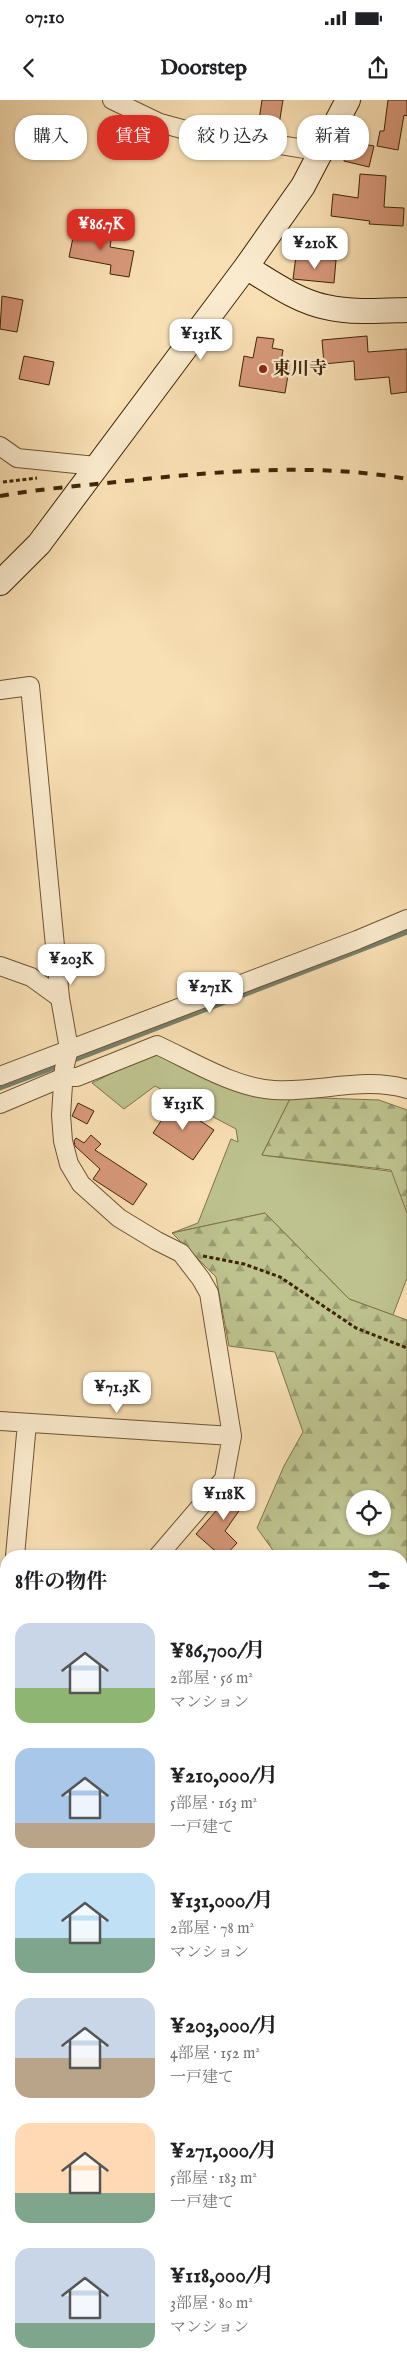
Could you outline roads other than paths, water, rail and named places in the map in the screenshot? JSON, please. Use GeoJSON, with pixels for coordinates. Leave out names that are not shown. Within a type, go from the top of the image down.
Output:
{"type":"FeatureCollection","features":[{"type":"Feature","properties":{"kind":"street"},"geometry":{"type":"LineString","coordinates":[[112,100],[160,123],[182,129],[297,148]]}},
{"type":"Feature","properties":{"kind":"street"},"geometry":{"type":"LineString","coordinates":[[341,115],[348,100]]}},
{"type":"Feature","properties":{"kind":"street"},"geometry":{"type":"LineString","coordinates":[[0,584],[39,544],[246,267],[303,186],[318,160]]}},
{"type":"Feature","properties":{"kind":"street"},"geometry":{"type":"LineString","coordinates":[[246,267],[293,295],[325,307],[368,312],[407,310]]}},
{"type":"Feature","properties":{"kind":"street"},"geometry":{"type":"LineString","coordinates":[[0,446],[17,458],[96,466]]}},
{"type":"Feature","properties":{"kind":"street"},"geometry":{"type":"LineString","coordinates":[[0,690],[30,686],[66,1063],[60,1115],[63,1141],[69,1164],[81,1184],[120,1218],[157,1241],[180,1252],[201,1279],[209,1293],[232,1436],[224,1479],[163,1550]]}},
{"type":"Feature","properties":{"kind":"street"},"geometry":{"type":"LineString","coordinates":[[0,1104],[66,1063],[407,919]]}},
{"type":"Feature","properties":{"kind":"street"},"geometry":{"type":"LineString","coordinates":[[0,966],[31,977],[60,998]]}},
{"type":"Feature","properties":{"kind":"street"},"geometry":{"type":"LineString","coordinates":[[66,1063],[77,1077],[157,1045],[247,1086],[274,1090],[375,1084],[407,1089]]}},
{"type":"Feature","properties":{"kind":"street"},"geometry":{"type":"LineString","coordinates":[[0,1076],[66,1063]]}},
{"type":"Feature","properties":{"kind":"street"},"geometry":{"type":"LineString","coordinates":[[0,1421],[232,1436]]}},
{"type":"Feature","properties":{"kind":"street"},"geometry":{"type":"LineString","coordinates":[[15,1550],[26,1423]]}},
{"type":"Feature","properties":{"kind":"waterway"},"geometry":{"type":"LineString","coordinates":[[69,1062],[407,932]]}},
{"type":"Feature","properties":{"kind":"waterway"},"geometry":{"type":"LineString","coordinates":[[0,1088],[61,1065]]}},
{"type":"Feature","properties":{"kind":"railway"},"geometry":{"type":"LineString","coordinates":[[0,496],[152,478],[262,470],[335,471],[407,479]]}},
{"type":"Feature","properties":{"kind":"place","name":"東川寺"},"geometry":{"type":"Point","coordinates":[263,369]}}]}
